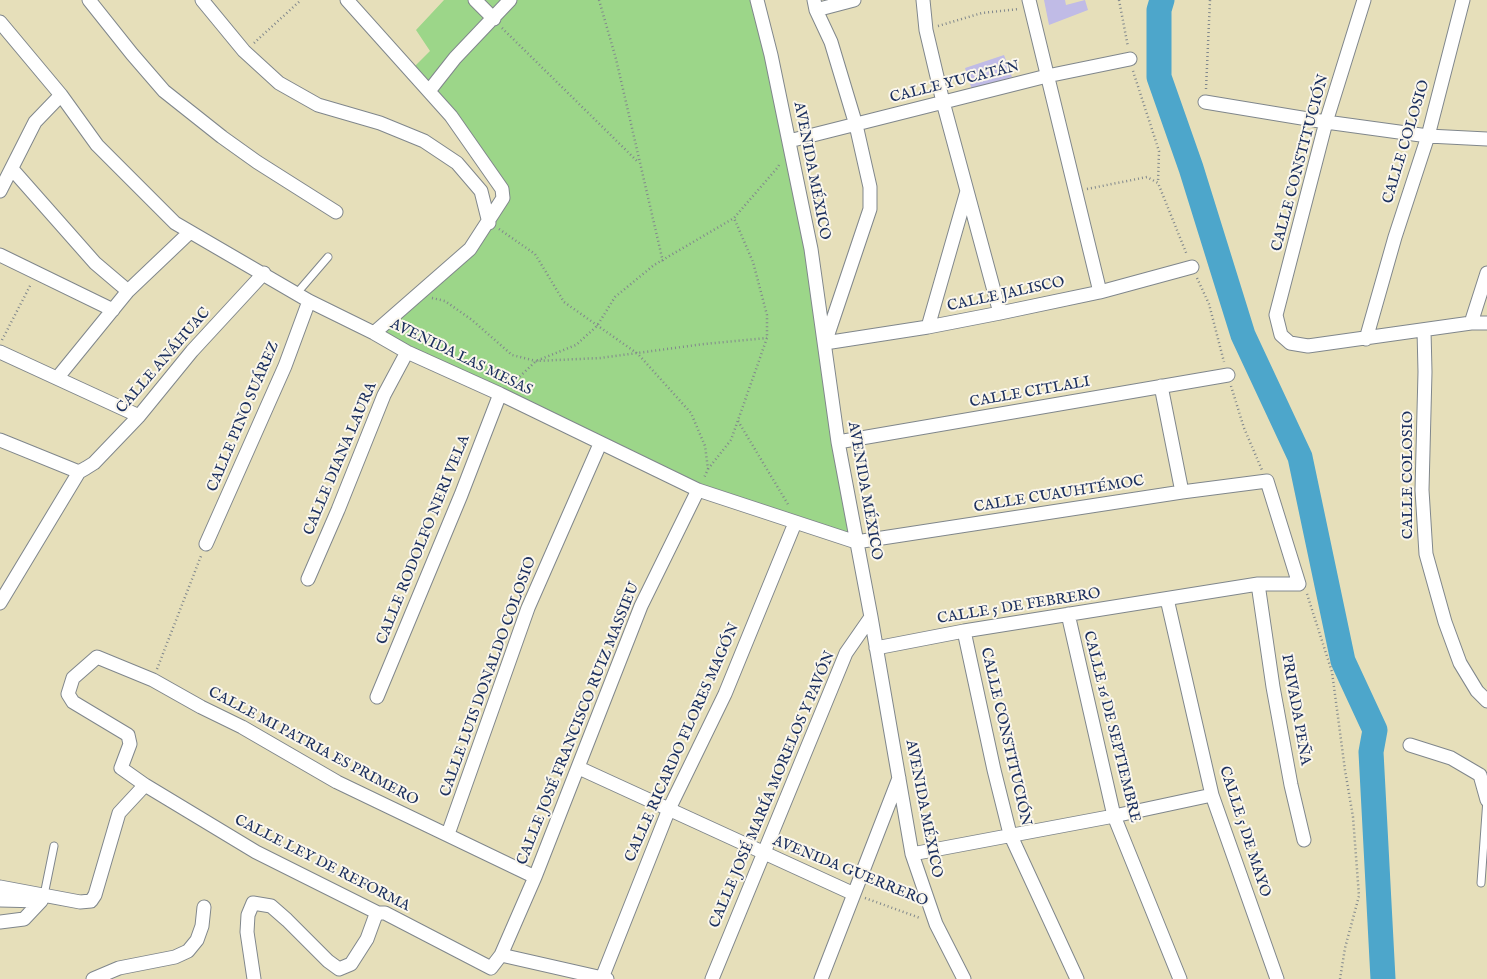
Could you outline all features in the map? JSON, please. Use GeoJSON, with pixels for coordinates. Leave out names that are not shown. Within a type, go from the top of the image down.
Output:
{"type":"FeatureCollection","features":[{"type":"Feature","properties":{"kind":"street"},"geometry":{"type":"LineString","coordinates":[[90,0],[132,54],[164,91],[222,137],[257,162],[336,212]]}},
{"type":"Feature","properties":{"kind":"street"},"geometry":{"type":"LineString","coordinates":[[202,0],[244,51],[279,83],[318,105],[380,123],[418,139],[458,163],[481,191],[489,223]]}},
{"type":"Feature","properties":{"kind":"street"},"geometry":{"type":"LineString","coordinates":[[346,0],[451,116],[502,189],[503,198],[489,223],[470,249],[374,333]]}},
{"type":"Feature","properties":{"kind":"street"},"geometry":{"type":"LineString","coordinates":[[475,0],[494,19]]}},
{"type":"Feature","properties":{"kind":"street"},"geometry":{"type":"LineString","coordinates":[[429,91],[455,58],[494,19],[510,0]]}},
{"type":"Feature","properties":{"kind":"street","name":"AVENIDA MÉXICO"},"geometry":{"type":"LineString","coordinates":[[757,0],[771,55],[811,249],[838,442],[871,617],[912,854],[936,924],[964,979]]}},
{"type":"Feature","properties":{"kind":"street"},"geometry":{"type":"LineString","coordinates":[[825,343],[870,209],[870,187],[856,125],[820,4],[854,0]]}},
{"type":"Feature","properties":{"kind":"street"},"geometry":{"type":"LineString","coordinates":[[923,0],[926,30],[943,102],[968,189],[1000,313]]}},
{"type":"Feature","properties":{"kind":"street","name":"CALLE CONSTITUCIÓN"},"geometry":{"type":"LineString","coordinates":[[1364,0],[1326,122],[1276,315],[1281,335],[1290,343],[1308,346],[1366,339]]}},
{"type":"Feature","properties":{"kind":"street","name":"CALLE COLOSIO"},"geometry":{"type":"LineString","coordinates":[[1366,339],[1395,237],[1428,136],[1464,0]]}},
{"type":"Feature","properties":{"kind":"street"},"geometry":{"type":"LineString","coordinates":[[1030,4],[1100,292]]}},
{"type":"Feature","properties":{"kind":"street","name":"AVENIDA LAS MESAS"},"geometry":{"type":"LineString","coordinates":[[0,22],[61,95],[97,145],[175,223],[264,273],[309,301],[374,333],[406,352],[500,394],[600,444],[698,490],[795,522]]}},
{"type":"Feature","properties":{"kind":"street","name":"CALLE YUCATÁN"},"geometry":{"type":"LineString","coordinates":[[789,141],[1047,76],[1130,59]]}},
{"type":"Feature","properties":{"kind":"street"},"geometry":{"type":"LineString","coordinates":[[0,191],[35,122],[61,95]]}},
{"type":"Feature","properties":{"kind":"street"},"geometry":{"type":"LineString","coordinates":[[1205,102],[1326,122],[1428,136],[1487,139]]}},
{"type":"Feature","properties":{"kind":"street"},"geometry":{"type":"LineString","coordinates":[[12,169],[95,263],[128,291]]}},
{"type":"Feature","properties":{"kind":"street"},"geometry":{"type":"LineString","coordinates":[[928,327],[968,189]]}},
{"type":"Feature","properties":{"kind":"street"},"geometry":{"type":"LineString","coordinates":[[58,377],[128,291],[190,232]]}},
{"type":"Feature","properties":{"kind":"street"},"geometry":{"type":"LineString","coordinates":[[0,255],[113,310]]}},
{"type":"Feature","properties":{"kind":"street","name":"CALLE JALISCO"},"geometry":{"type":"LineString","coordinates":[[825,343],[928,327],[1000,313],[1100,292],[1192,267]]}},
{"type":"Feature","properties":{"kind":"street","name":"CALLE ANÁHUAC"},"geometry":{"type":"LineString","coordinates":[[0,602],[83,470],[94,463],[139,416],[192,351],[264,273]]}},
{"type":"Feature","properties":{"kind":"street"},"geometry":{"type":"LineString","coordinates":[[1471,323],[1487,273]]}},
{"type":"Feature","properties":{"kind":"street","name":"CALLE PINO SUÁREZ"},"geometry":{"type":"LineString","coordinates":[[206,544],[285,366],[309,301]]}},
{"type":"Feature","properties":{"kind":"street"},"geometry":{"type":"LineString","coordinates":[[1366,339],[1471,323],[1487,323]]}},
{"type":"Feature","properties":{"kind":"street","name":"CALLE COLOSIO"},"geometry":{"type":"LineString","coordinates":[[1424,330],[1426,372],[1422,490],[1426,554],[1445,622],[1460,663],[1477,691],[1487,701]]}},
{"type":"Feature","properties":{"kind":"street"},"geometry":{"type":"LineString","coordinates":[[0,352],[58,377],[139,416]]}},
{"type":"Feature","properties":{"kind":"street","name":"CALLE DIANA LAURA"},"geometry":{"type":"LineString","coordinates":[[308,579],[338,510],[384,395],[406,352]]}},
{"type":"Feature","properties":{"kind":"street","name":"CALLE CITLALI"},"geometry":{"type":"LineString","coordinates":[[838,442],[1228,375]]}},
{"type":"Feature","properties":{"kind":"street"},"geometry":{"type":"LineString","coordinates":[[1161,386],[1182,492]]}},
{"type":"Feature","properties":{"kind":"street","name":"CALLE RODOLFO NERI VELA"},"geometry":{"type":"LineString","coordinates":[[377,697],[461,496],[500,394]]}},
{"type":"Feature","properties":{"kind":"street"},"geometry":{"type":"LineString","coordinates":[[0,440],[83,470]]}},
{"type":"Feature","properties":{"kind":"street","name":"CALLE LUIS DONALDO COLOSIO"},"geometry":{"type":"LineString","coordinates":[[448,834],[528,608],[600,444]]}},
{"type":"Feature","properties":{"kind":"street"},"geometry":{"type":"LineString","coordinates":[[1267,481],[1299,584]]}},
{"type":"Feature","properties":{"kind":"street","name":"CALLE CUAUHTÉMOC"},"geometry":{"type":"LineString","coordinates":[[856,542],[1182,492],[1267,481]]}},
{"type":"Feature","properties":{"kind":"street","name":"CALLE JOSÉ FRANCISCO RUIZ MASSIEU"},"geometry":{"type":"LineString","coordinates":[[491,968],[501,955],[535,877],[579,768],[641,606],[698,490]]}},
{"type":"Feature","properties":{"kind":"street"},"geometry":{"type":"LineString","coordinates":[[795,522],[856,542]]}},
{"type":"Feature","properties":{"kind":"street","name":"CALLE RICARDO FLORES MAGÓN"},"geometry":{"type":"LineString","coordinates":[[604,978],[669,809],[725,694],[795,522]]}},
{"type":"Feature","properties":{"kind":"street","name":"CALLE 5 DE FEBRERO"},"geometry":{"type":"LineString","coordinates":[[876,648],[964,631],[1258,584],[1299,584]]}},
{"type":"Feature","properties":{"kind":"street","name":"PRIVADA PEÑA"},"geometry":{"type":"LineString","coordinates":[[1258,584],[1291,785],[1304,840]]}},
{"type":"Feature","properties":{"kind":"street","name":"CALLE 5 DE MAYO"},"geometry":{"type":"LineString","coordinates":[[1167,599],[1212,795],[1277,979]]}},
{"type":"Feature","properties":{"kind":"street","name":"CALLE 16 DE SEPTIEMBRE"},"geometry":{"type":"LineString","coordinates":[[1068,614],[1114,816],[1180,979]]}},
{"type":"Feature","properties":{"kind":"street","name":"CALLE JOSÉ MARÍA MORELOS Y PAVÓN"},"geometry":{"type":"LineString","coordinates":[[712,979],[846,653],[871,617]]}},
{"type":"Feature","properties":{"kind":"street","name":"CALLE CONSTITUCIÓN"},"geometry":{"type":"LineString","coordinates":[[964,631],[994,770],[1010,834],[1077,979]]}},
{"type":"Feature","properties":{"kind":"street","name":"CALLE MI PATRIA ES PRIMERO"},"geometry":{"type":"LineString","coordinates":[[121,768],[130,744],[128,735],[73,702],[68,694],[73,678],[97,657],[153,680],[201,707],[242,727],[337,782],[535,877]]}},
{"type":"Feature","properties":{"kind":"street"},"geometry":{"type":"LineString","coordinates":[[1410,745],[1451,758],[1483,771],[1487,799]]}},
{"type":"Feature","properties":{"kind":"street","name":"CALLE LEY DE REFORMA"},"geometry":{"type":"LineString","coordinates":[[121,768],[145,785],[256,852],[378,913],[385,913],[491,968]]}},
{"type":"Feature","properties":{"kind":"street","name":"AVENIDA GUERRERO"},"geometry":{"type":"LineString","coordinates":[[579,768],[854,894]]}},
{"type":"Feature","properties":{"kind":"street"},"geometry":{"type":"LineString","coordinates":[[822,979],[899,778]]}},
{"type":"Feature","properties":{"kind":"street"},"geometry":{"type":"LineString","coordinates":[[0,887],[43,898],[80,902],[91,901],[95,895],[119,814],[145,785]]}},
{"type":"Feature","properties":{"kind":"street"},"geometry":{"type":"LineString","coordinates":[[912,854],[1010,834],[1114,816],[1212,795]]}},
{"type":"Feature","properties":{"kind":"street"},"geometry":{"type":"LineString","coordinates":[[0,900],[43,898]]}},
{"type":"Feature","properties":{"kind":"street"},"geometry":{"type":"LineString","coordinates":[[0,922],[24,919],[43,898]]}},
{"type":"Feature","properties":{"kind":"street"},"geometry":{"type":"LineString","coordinates":[[254,979],[247,932],[248,915],[253,903],[271,906],[341,974],[351,964],[367,939],[374,917],[378,913]]}},
{"type":"Feature","properties":{"kind":"street"},"geometry":{"type":"LineString","coordinates":[[93,979],[119,968],[175,957],[188,951],[197,940],[202,926],[204,907]]}},
{"type":"Feature","properties":{"kind":"street"},"geometry":{"type":"LineString","coordinates":[[501,955],[604,978]]}},
{"type":"Feature","properties":{"kind":"lane"},"geometry":{"type":"LineString","coordinates":[[297,293],[328,257]]}},
{"type":"Feature","properties":{"kind":"lane"},"geometry":{"type":"LineString","coordinates":[[1481,883],[1487,799]]}},
{"type":"Feature","properties":{"kind":"lane"},"geometry":{"type":"LineString","coordinates":[[43,898],[54,846]]}},
{"type":"Feature","properties":{"kind":"path"},"geometry":{"type":"LineString","coordinates":[[244,51],[301,0]]}},
{"type":"Feature","properties":{"kind":"path"},"geometry":{"type":"LineString","coordinates":[[599,0],[616,59],[638,161],[663,262]]}},
{"type":"Feature","properties":{"kind":"path"},"geometry":{"type":"LineString","coordinates":[[1119,0],[1130,59],[1159,151],[1158,183]]}},
{"type":"Feature","properties":{"kind":"path"},"geometry":{"type":"LineString","coordinates":[[1205,102],[1210,0]]}},
{"type":"Feature","properties":{"kind":"path"},"geometry":{"type":"LineString","coordinates":[[926,30],[982,13],[1030,4]]}},
{"type":"Feature","properties":{"kind":"path"},"geometry":{"type":"LineString","coordinates":[[494,19],[638,161]]}},
{"type":"Feature","properties":{"kind":"path"},"geometry":{"type":"LineString","coordinates":[[500,394],[536,361],[576,345],[597,326],[615,297],[654,265],[663,262],[734,218],[778,168],[780,161]]}},
{"type":"Feature","properties":{"kind":"path"},"geometry":{"type":"LineString","coordinates":[[1076,191],[1147,177]]}},
{"type":"Feature","properties":{"kind":"path"},"geometry":{"type":"LineString","coordinates":[[698,490],[708,469],[732,440],[767,338],[767,315],[753,262],[734,218]]}},
{"type":"Feature","properties":{"kind":"path"},"geometry":{"type":"LineString","coordinates":[[489,223],[535,254],[564,302],[638,354],[691,413],[705,446],[708,469]]}},
{"type":"Feature","properties":{"kind":"path"},"geometry":{"type":"LineString","coordinates":[[0,344],[37,273]]}},
{"type":"Feature","properties":{"kind":"path"},"geometry":{"type":"LineString","coordinates":[[419,294],[445,301],[472,320],[512,355],[536,361],[600,358],[704,344],[767,338]]}},
{"type":"Feature","properties":{"kind":"path"},"geometry":{"type":"LineString","coordinates":[[1228,375],[1244,428],[1267,481]]}},
{"type":"Feature","properties":{"kind":"path"},"geometry":{"type":"LineString","coordinates":[[738,421],[787,503],[795,522]]}},
{"type":"Feature","properties":{"kind":"path"},"geometry":{"type":"LineString","coordinates":[[153,680],[206,544]]}},
{"type":"Feature","properties":{"kind":"path"},"geometry":{"type":"LineString","coordinates":[[1299,584],[1309,597],[1332,672],[1353,817],[1359,896],[1345,948],[1340,979]]}},
{"type":"Feature","properties":{"kind":"path","name":"AVENIDA GUERRERO"},"geometry":{"type":"LineString","coordinates":[[854,894],[936,924]]}},
{"type":"Feature","properties":{"kind":"green space"},"geometry":{"type":"Polygon","coordinates":[[[444,0],[757,0],[771,55],[856,542],[698,490],[374,333],[470,249],[502,189],[410,71],[430,51],[416,30],[444,0]]]}},
{"type":"Feature","properties":{"kind":"building"},"geometry":{"type":"Polygon","coordinates":[[[1044,0],[1065,0],[1066,5],[1085,0],[1088,10],[1049,25],[1044,0]]]}},
{"type":"Feature","properties":{"kind":"building"},"geometry":{"type":"Polygon","coordinates":[[[1004,55],[1012,77],[972,90],[965,68],[1004,55]]]}},
{"type":"Feature","properties":{"kind":"waterway"},"geometry":{"type":"LineString","coordinates":[[1162,0],[1159,10],[1159,77],[1191,168],[1243,335],[1300,457],[1343,661],[1375,730],[1371,752],[1383,979]]}}]}
